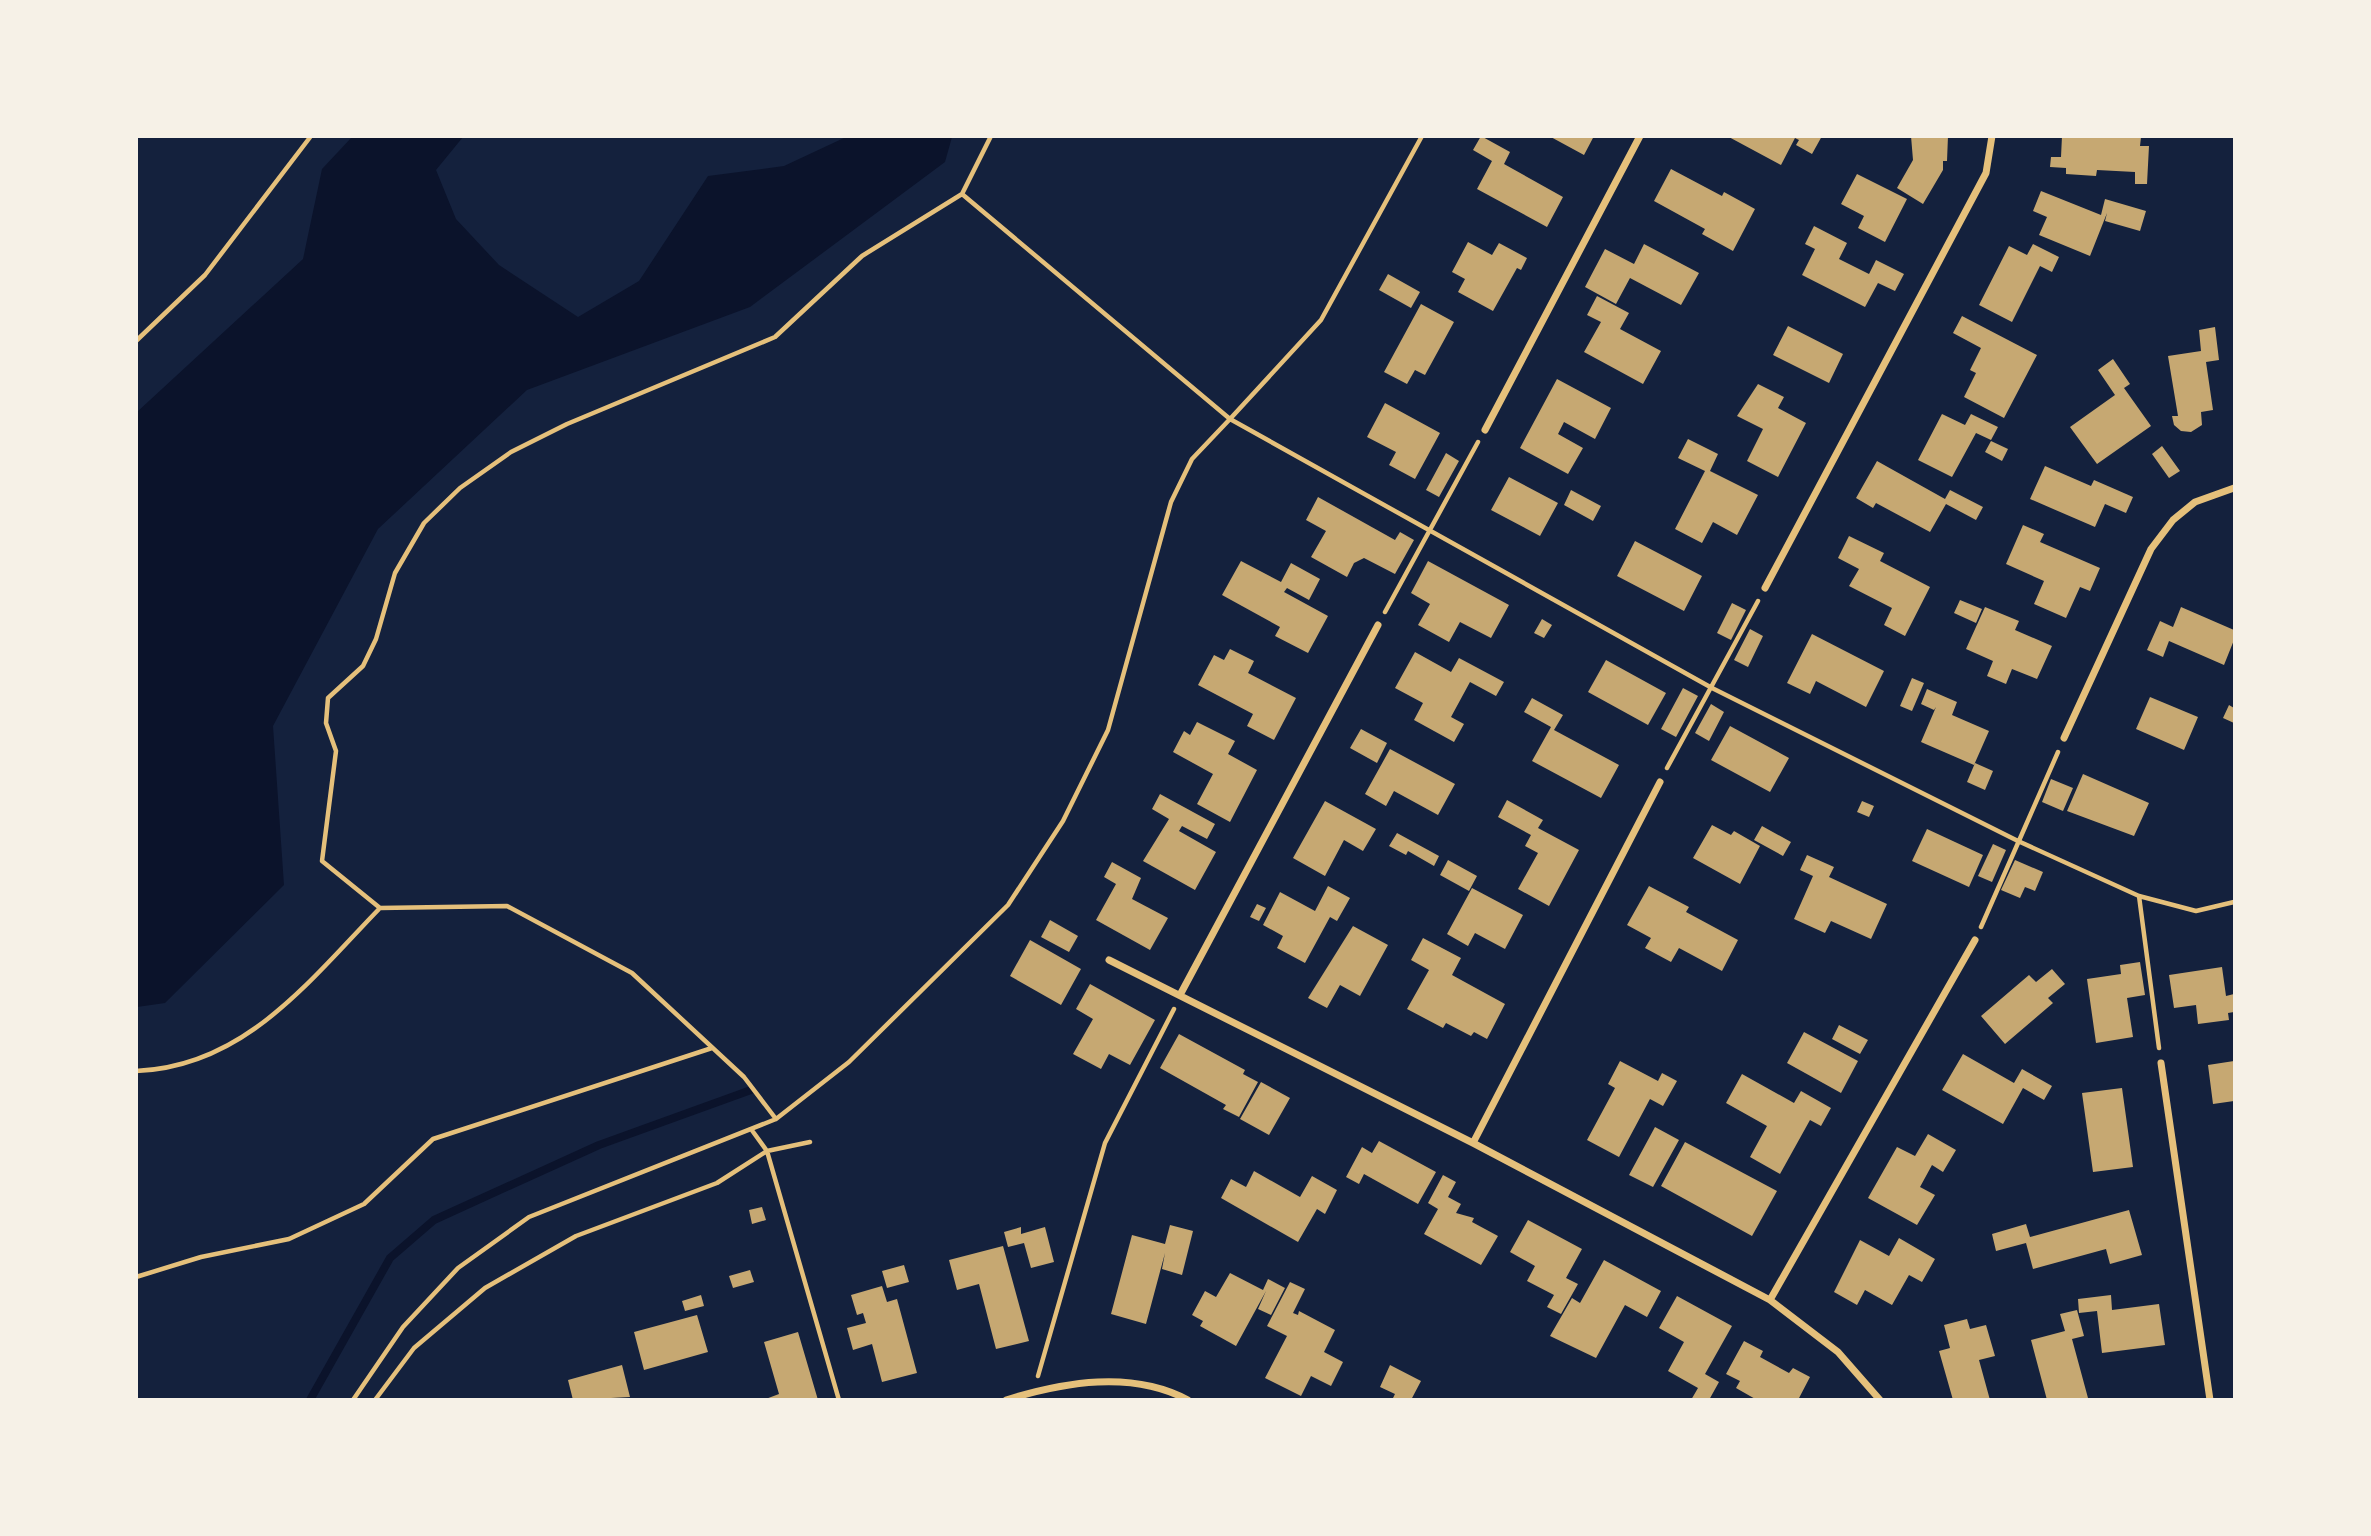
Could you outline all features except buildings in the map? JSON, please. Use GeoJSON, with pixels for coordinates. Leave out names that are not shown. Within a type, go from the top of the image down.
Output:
{"type":"FeatureCollection","features":[{"type":"Feature","properties":{"kind":"street"},"geometry":{"type":"LineString","coordinates":[[1485,430],[1640,136]]}},
{"type":"Feature","properties":{"kind":"street"},"geometry":{"type":"LineString","coordinates":[[1765,588],[1986,173],[1992,136]]}},
{"type":"Feature","properties":{"kind":"street"},"geometry":{"type":"LineString","coordinates":[[2064,738],[2151,549],[2173,520],[2196,502],[2235,488]]}},
{"type":"Feature","properties":{"kind":"street"},"geometry":{"type":"LineString","coordinates":[[1180,995],[1378,625]]}},
{"type":"Feature","properties":{"kind":"street"},"geometry":{"type":"LineString","coordinates":[[1473,1143],[1660,782]]}},
{"type":"Feature","properties":{"kind":"street"},"geometry":{"type":"LineString","coordinates":[[1770,1300],[1975,940]]}},
{"type":"Feature","properties":{"kind":"street"},"geometry":{"type":"LineString","coordinates":[[1109,960],[1473,1143],[1770,1300],[1838,1352],[1880,1399]]}},
{"type":"Feature","properties":{"kind":"street"},"geometry":{"type":"LineString","coordinates":[[2161,1063],[2210,1399]]}},
{"type":"Feature","properties":{"kind":"street"},"geometry":{"type":"LineString","coordinates":[[1006,1399],[1034,1391],[1114,1380],[1188,1399]]}},
{"type":"Feature","properties":{"kind":"path"},"geometry":{"type":"LineString","coordinates":[[136,341],[205,275],[312,136]]}},
{"type":"Feature","properties":{"kind":"path"},"geometry":{"type":"LineString","coordinates":[[776,1119],[744,1077],[632,973],[507,906],[380,908],[322,861],[336,751],[326,723],[328,698],[363,666],[376,639],[395,573],[424,523],[460,488],[511,452],[567,424],[775,337],[862,256],[962,194],[991,136]]}},
{"type":"Feature","properties":{"kind":"path"},"geometry":{"type":"LineString","coordinates":[[353,1399],[403,1326],[458,1268],[529,1217],[776,1119],[849,1062],[1008,905],[1063,821],[1108,730],[1171,502],[1192,459],[1321,320],[1422,136]]}},
{"type":"Feature","properties":{"kind":"path"},"geometry":{"type":"LineString","coordinates":[[962,194],[1230,419],[1431,533],[1712,688],[2018,841],[2139,896],[2196,911],[2235,902]]}},
{"type":"Feature","properties":{"kind":"path"},"geometry":{"type":"LineString","coordinates":[[1378,625],[1431,533],[1485,430]]}},
{"type":"Feature","properties":{"kind":"path"},"geometry":{"type":"LineString","coordinates":[[1660,782],[1765,588]]}},
{"type":"Feature","properties":{"kind":"path"},"geometry":{"type":"LineString","coordinates":[[1975,940],[2064,738]]}},
{"type":"Feature","properties":{"kind":"path"},"geometry":{"type":"LineString","coordinates":[[2139,896],[2161,1063]]}},
{"type":"Feature","properties":{"kind":"path"},"geometry":{"type":"LineString","coordinates":[[136,1071],[193,1064],[236,1043],[276,1012],[380,908]]}},
{"type":"Feature","properties":{"kind":"path"},"geometry":{"type":"LineString","coordinates":[[1034,1391],[1105,1143],[1180,995]]}},
{"type":"Feature","properties":{"kind":"path"},"geometry":{"type":"LineString","coordinates":[[136,1277],[201,1257],[289,1239],[364,1204],[433,1139],[712,1048]]}},
{"type":"Feature","properties":{"kind":"path"},"geometry":{"type":"LineString","coordinates":[[751,1129],[767,1151],[839,1399]]}},
{"type":"Feature","properties":{"kind":"path"},"geometry":{"type":"LineString","coordinates":[[375,1399],[414,1348],[485,1288],[576,1236],[717,1183],[767,1151],[810,1142]]}},
{"type":"Feature","properties":{"kind":"water"},"geometry":{"type":"Polygon","coordinates":[[[352,137],[463,137],[436,170],[456,219],[499,265],[578,317],[639,281],[708,176],[784,166],[846,137],[952,137],[945,162],[750,307],[527,390],[378,529],[273,726],[284,885],[165,1003],[137,1007],[137,412],[303,259],[322,169],[352,137]]]}},
{"type":"Feature","properties":{"kind":"waterway"},"geometry":{"type":"LineString","coordinates":[[310,1400],[390,1258],[434,1220],[599,1145],[751,1090]]}}]}
